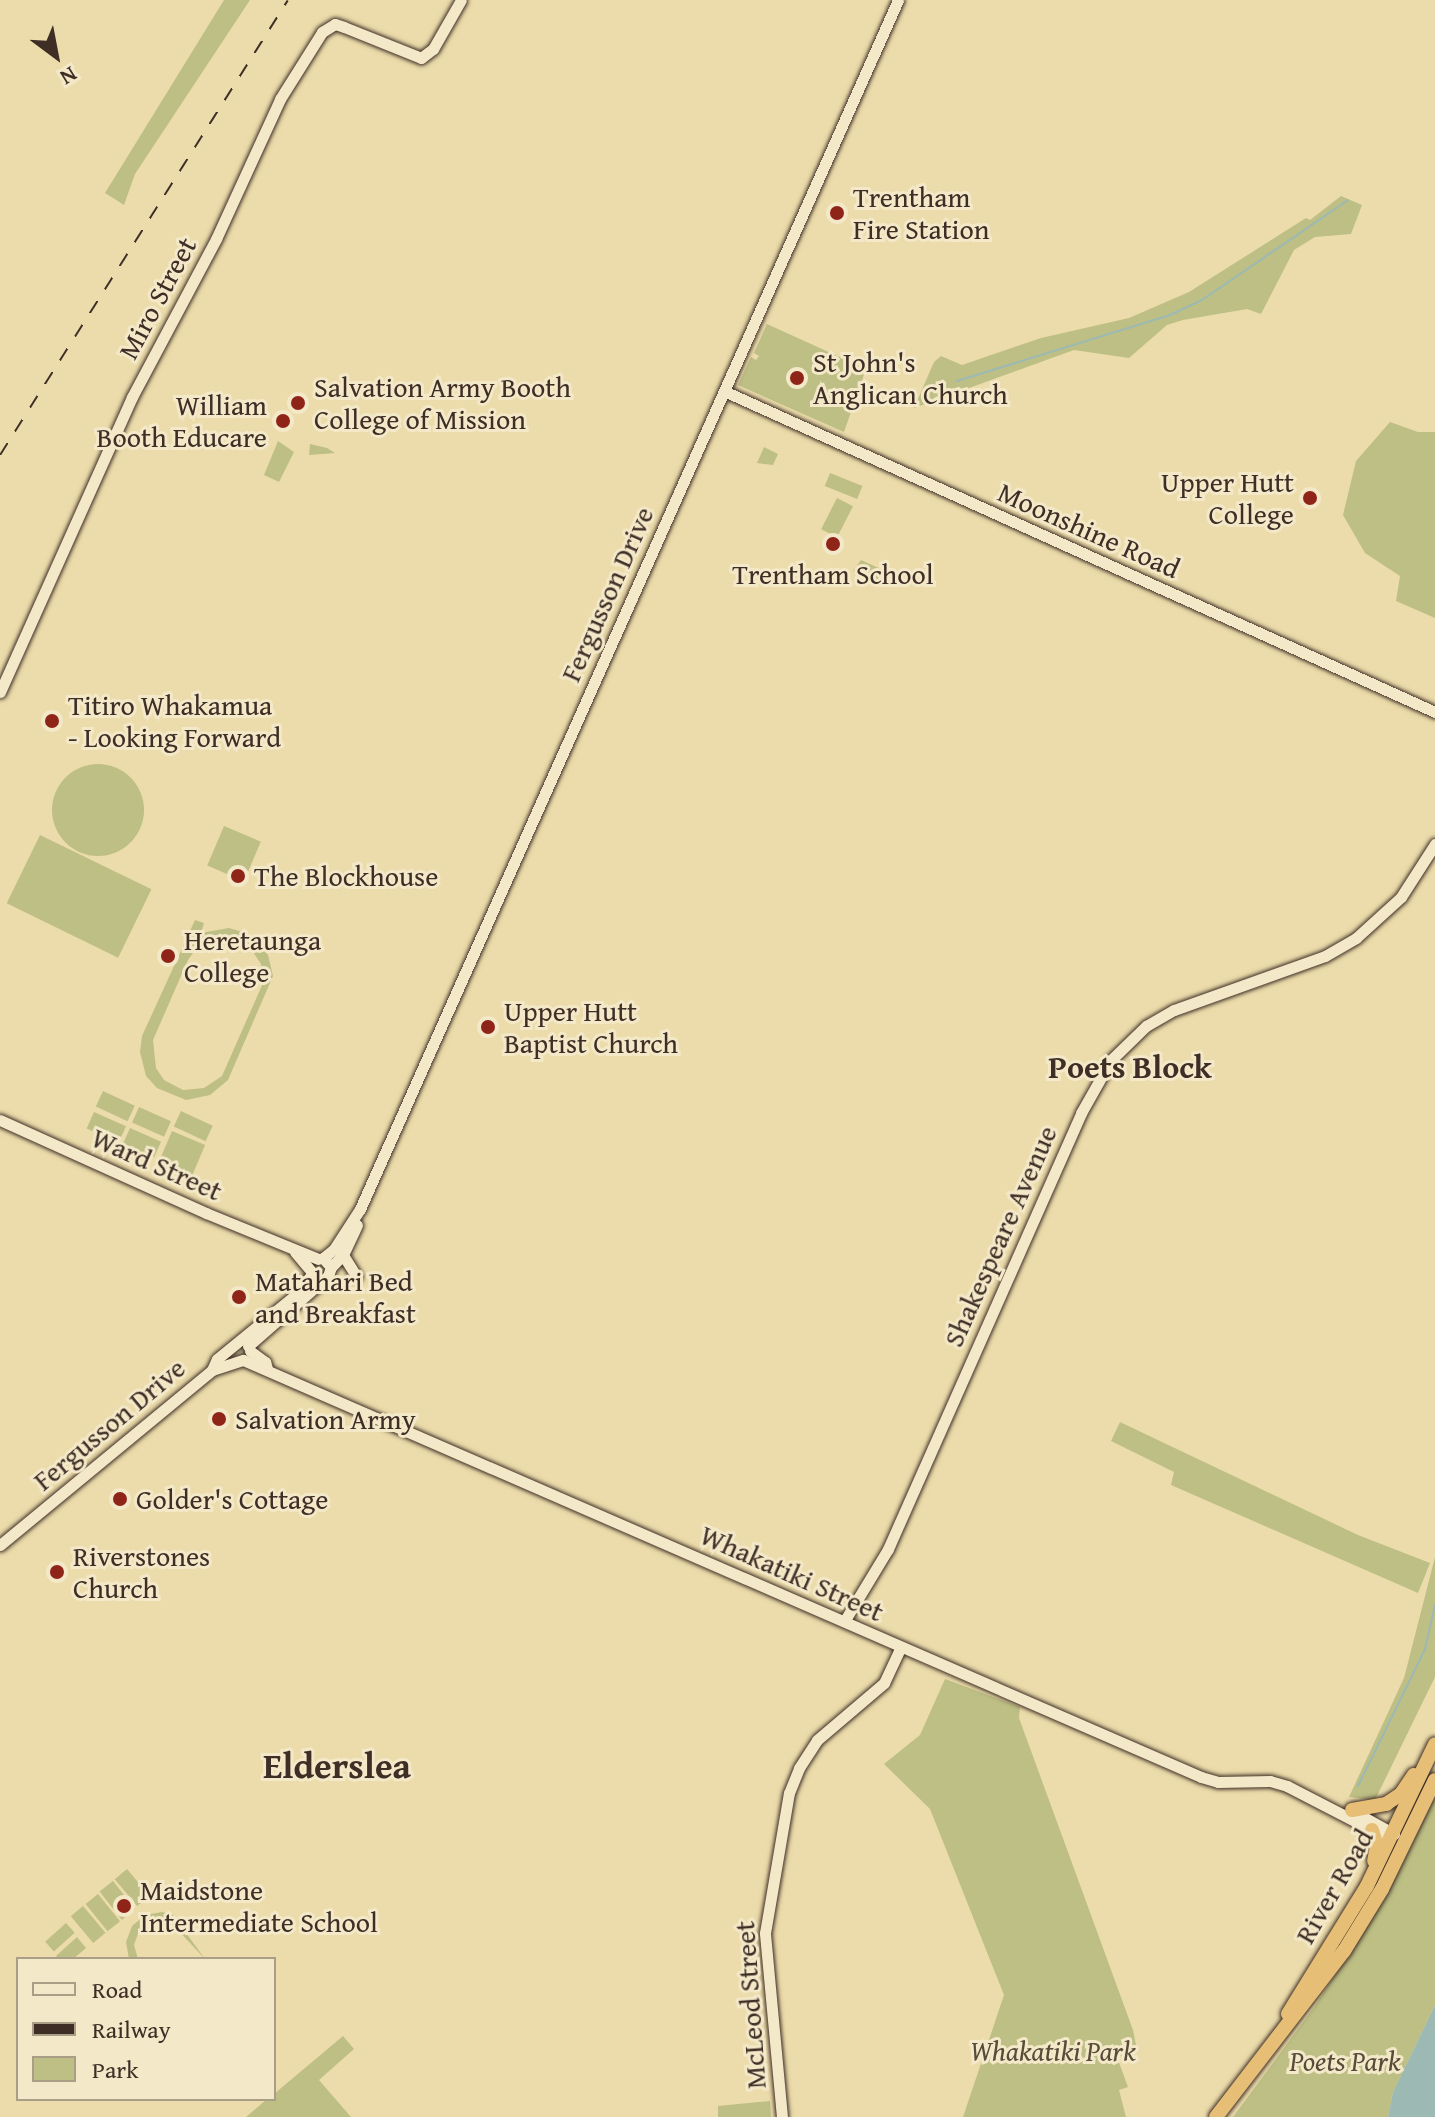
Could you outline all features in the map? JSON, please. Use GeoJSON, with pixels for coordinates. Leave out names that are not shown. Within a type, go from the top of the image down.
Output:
{"type":"FeatureCollection","features":[{"type":"Feature","properties":{"kind":"highway"},"geometry":{"type":"LineString","coordinates":[[1352,1810],[1376,1807],[1401,1794],[1416,1771],[1435,1730]]}},
{"type":"Feature","properties":{"kind":"highway","name":"River Road"},"geometry":{"type":"LineString","coordinates":[[1268,2049],[1335,1940],[1394,1834],[1435,1744]]}},
{"type":"Feature","properties":{"kind":"highway"},"geometry":{"type":"LineString","coordinates":[[1326,1974],[1394,1850],[1394,1834],[1407,1823],[1435,1762]]}},
{"type":"Feature","properties":{"kind":"highway","name":"River Road"},"geometry":{"type":"LineString","coordinates":[[1216,2117],[1344,1951],[1382,1889],[1435,1780]]}},
{"type":"Feature","properties":{"kind":"highway"},"geometry":{"type":"LineString","coordinates":[[1335,1940],[1376,1855],[1372,1830]]}},
{"type":"Feature","properties":{"kind":"street","name":"Miro Street"},"geometry":{"type":"LineString","coordinates":[[0,692],[132,397],[216,239],[280,99],[322,32],[335,24],[421,58],[433,49],[461,0]]}},
{"type":"Feature","properties":{"kind":"street","name":"Fergusson Drive"},"geometry":{"type":"LineString","coordinates":[[324,1261],[360,1209],[898,0]]}},
{"type":"Feature","properties":{"kind":"street","name":"Moonshine Road"},"geometry":{"type":"LineString","coordinates":[[724,391],[1435,712]]}},
{"type":"Feature","properties":{"kind":"street","name":"Shakespeare Avenue"},"geometry":{"type":"LineString","coordinates":[[845,1620],[888,1549],[1075,1126],[1111,1060],[1146,1026],[1174,1010],[1325,956],[1356,938],[1401,897],[1435,844]]}},
{"type":"Feature","properties":{"kind":"street","name":"Ward Street"},"geometry":{"type":"LineString","coordinates":[[0,1120],[295,1252],[306,1252],[324,1261]]}},
{"type":"Feature","properties":{"kind":"street","name":"Fergusson Drive"},"geometry":{"type":"LineString","coordinates":[[324,1261],[343,1255],[359,1221],[360,1209]]}},
{"type":"Feature","properties":{"kind":"street","name":"Ward Street"},"geometry":{"type":"LineString","coordinates":[[295,1252],[315,1275]]}},
{"type":"Feature","properties":{"kind":"street"},"geometry":{"type":"LineString","coordinates":[[343,1255],[356,1276]]}},
{"type":"Feature","properties":{"kind":"street"},"geometry":{"type":"LineString","coordinates":[[315,1275],[329,1274],[324,1261]]}},
{"type":"Feature","properties":{"kind":"street"},"geometry":{"type":"LineString","coordinates":[[315,1275],[324,1261]]}},
{"type":"Feature","properties":{"kind":"street","name":"Fergusson Drive"},"geometry":{"type":"LineString","coordinates":[[0,1545],[212,1370],[242,1351],[315,1275]]}},
{"type":"Feature","properties":{"kind":"street","name":"Whakatiki Street"},"geometry":{"type":"LineString","coordinates":[[242,1351],[265,1362],[267,1368],[1201,1777],[1218,1782],[1270,1781],[1352,1810],[1394,1834]]}},
{"type":"Feature","properties":{"kind":"street","name":"McLeod Street"},"geometry":{"type":"LineString","coordinates":[[782,2117],[765,1933],[789,1793],[811,1748],[837,1721],[884,1683],[901,1647]]}},
{"type":"Feature","properties":{"kind":"street","name":"Whakatiki Street"},"geometry":{"type":"LineString","coordinates":[[1305,1794],[1384,1836],[1394,1834]]}},
{"type":"Feature","properties":{"kind":"green space"},"geometry":{"type":"Polygon","coordinates":[[[224,0],[250,0],[135,174],[124,205],[105,193],[224,0]]]}},
{"type":"Feature","properties":{"kind":"green space"},"geometry":{"type":"Polygon","coordinates":[[[1341,196],[1362,205],[1351,234],[1315,237],[1294,250],[1261,314],[1247,309],[1183,320],[1167,325],[1129,358],[1074,350],[914,408],[934,362],[941,356],[962,365],[1041,338],[1129,318],[1189,292],[1306,218],[1310,220],[1341,196]]]}},
{"type":"Feature","properties":{"kind":"green space"},"geometry":{"type":"Polygon","coordinates":[[[767,324],[866,369],[844,432],[738,385],[751,357],[756,360],[759,356],[754,353],[767,324]]]}},
{"type":"Feature","properties":{"kind":"green space"},"geometry":{"type":"Polygon","coordinates":[[[1390,422],[1418,432],[1435,432],[1435,618],[1396,601],[1400,576],[1365,553],[1343,515],[1356,461],[1390,422]]]}},
{"type":"Feature","properties":{"kind":"green space"},"geometry":{"type":"Polygon","coordinates":[[[278,441],[294,452],[279,482],[264,475],[278,441]]]}},
{"type":"Feature","properties":{"kind":"green space"},"geometry":{"type":"Polygon","coordinates":[[[310,444],[327,448],[335,453],[309,455],[310,444]]]}},
{"type":"Feature","properties":{"kind":"green space"},"geometry":{"type":"Polygon","coordinates":[[[764,447],[778,454],[773,465],[757,463],[764,447]]]}},
{"type":"Feature","properties":{"kind":"green space"},"geometry":{"type":"Polygon","coordinates":[[[830,473],[862,486],[857,499],[825,486],[830,473]]]}},
{"type":"Feature","properties":{"kind":"green space"},"geometry":{"type":"Polygon","coordinates":[[[837,498],[853,506],[837,537],[821,529],[837,498]]]}},
{"type":"Feature","properties":{"kind":"green space"},"geometry":{"type":"Polygon","coordinates":[[[861,560],[883,570],[877,583],[853,571],[861,560]]]}},
{"type":"Feature","properties":{"kind":"green space"},"geometry":{"type":"Polygon","coordinates":[[[98,764],[116,768],[130,778],[140,792],[144,810],[140,828],[130,842],[116,852],[98,856],[80,852],[66,842],[56,828],[52,810],[56,792],[66,778],[80,768],[98,764]]]}},
{"type":"Feature","properties":{"kind":"green space"},"geometry":{"type":"Polygon","coordinates":[[[224,826],[261,842],[244,881],[207,866],[224,826]]]}},
{"type":"Feature","properties":{"kind":"green space"},"geometry":{"type":"Polygon","coordinates":[[[40,835],[151,889],[118,958],[7,903],[40,835]]]}},
{"type":"Feature","properties":{"kind":"green space"},"geometry":{"type":"Polygon","coordinates":[[[195,920],[204,923],[201,933],[229,928],[249,934],[268,955],[273,976],[228,1080],[210,1095],[186,1100],[157,1088],[146,1076],[140,1052],[142,1036],[195,920]],[[213,939],[196,949],[188,960],[153,1040],[156,1068],[164,1080],[183,1090],[204,1088],[222,1076],[263,983],[261,964],[251,949],[234,939],[213,939]]]}},
{"type":"Feature","properties":{"kind":"green space"},"geometry":{"type":"Polygon","coordinates":[[[103,1091],[135,1106],[128,1121],[96,1106],[103,1091]]]}},
{"type":"Feature","properties":{"kind":"green space"},"geometry":{"type":"Polygon","coordinates":[[[139,1107],[171,1121],[164,1137],[132,1123],[139,1107]]]}},
{"type":"Feature","properties":{"kind":"green space"},"geometry":{"type":"Polygon","coordinates":[[[181,1111],[213,1126],[206,1141],[174,1126],[181,1111]]]}},
{"type":"Feature","properties":{"kind":"green space"},"geometry":{"type":"Polygon","coordinates":[[[94,1112],[126,1126],[119,1143],[87,1128],[94,1112]]]}},
{"type":"Feature","properties":{"kind":"green space"},"geometry":{"type":"Polygon","coordinates":[[[130,1128],[161,1142],[154,1157],[123,1144],[130,1128]]]}},
{"type":"Feature","properties":{"kind":"green space"},"geometry":{"type":"Polygon","coordinates":[[[172,1131],[205,1145],[192,1176],[159,1162],[172,1131]]]}},
{"type":"Feature","properties":{"kind":"green space"},"geometry":{"type":"Polygon","coordinates":[[[1120,1422],[1358,1535],[1430,1563],[1418,1593],[1171,1485],[1174,1472],[1111,1441],[1120,1422]]]}},
{"type":"Feature","properties":{"kind":"green space"},"geometry":{"type":"Polygon","coordinates":[[[1435,1557],[1435,1677],[1375,1800],[1349,1797],[1404,1678],[1435,1557]]]}},
{"type":"Feature","properties":{"kind":"green space","name":"Whakatiki Park"},"geometry":{"type":"Polygon","coordinates":[[[945,1679],[1020,1707],[1019,1718],[1133,2030],[1137,2050],[1117,2057],[1128,2087],[1119,2090],[1126,2117],[963,2117],[1004,1995],[930,1809],[884,1764],[920,1735],[945,1679]]]}},
{"type":"Feature","properties":{"kind":"green space","name":"Poets Park"},"geometry":{"type":"Polygon","coordinates":[[[1435,1797],[1435,2005],[1393,2092],[1388,2117],[1233,2117],[1315,2006],[1354,1946],[1392,1882],[1435,1797]]]}},
{"type":"Feature","properties":{"kind":"green space"},"geometry":{"type":"Polygon","coordinates":[[[127,1869],[149,1896],[137,1906],[115,1879],[127,1869]]]}},
{"type":"Feature","properties":{"kind":"green space"},"geometry":{"type":"Polygon","coordinates":[[[113,1881],[135,1909],[122,1920],[100,1891],[113,1881]]]}},
{"type":"Feature","properties":{"kind":"green space"},"geometry":{"type":"Polygon","coordinates":[[[98,1894],[120,1921],[108,1931],[86,1904],[98,1894]]]}},
{"type":"Feature","properties":{"kind":"green space"},"geometry":{"type":"Polygon","coordinates":[[[83,1906],[105,1933],[93,1943],[71,1916],[83,1906]]]}},
{"type":"Feature","properties":{"kind":"green space"},"geometry":{"type":"Polygon","coordinates":[[[162,1912],[173,1915],[204,1957],[175,1927],[161,1921],[146,1925],[139,1931],[134,1945],[137,1957],[129,1957],[126,1942],[132,1926],[145,1915],[162,1912]]]}},
{"type":"Feature","properties":{"kind":"green space"},"geometry":{"type":"Polygon","coordinates":[[[66,1923],[75,1933],[54,1951],[45,1942],[66,1923]]]}},
{"type":"Feature","properties":{"kind":"green space"},"geometry":{"type":"Polygon","coordinates":[[[77,1937],[86,1948],[75,1957],[56,1956],[77,1937]]]}},
{"type":"Feature","properties":{"kind":"green space"},"geometry":{"type":"Polygon","coordinates":[[[343,2036],[354,2049],[319,2080],[351,2117],[246,2117],[265,2101],[276,2101],[276,2092],[343,2036]]]}},
{"type":"Feature","properties":{"kind":"green space"},"geometry":{"type":"Polygon","coordinates":[[[770,2101],[771,2117],[718,2117],[718,2106],[770,2101]]]}},
{"type":"Feature","properties":{"kind":"water"},"geometry":{"type":"Polygon","coordinates":[[[1435,2005],[1435,2117],[1388,2117],[1393,2092],[1435,2005]]]}},
{"type":"Feature","properties":{"kind":"waterway"},"geometry":{"type":"LineString","coordinates":[[957,381],[1170,315],[1202,300],[1348,200]]}},
{"type":"Feature","properties":{"kind":"waterway"},"geometry":{"type":"LineString","coordinates":[[1358,1786],[1425,1649],[1435,1605]]}},
{"type":"Feature","properties":{"kind":"railway"},"geometry":{"type":"LineString","coordinates":[[0,455],[288,0]]}},
{"type":"Feature","properties":{"kind":"place","name":"Trentham Fire Station"},"geometry":{"type":"Point","coordinates":[837,213]}},
{"type":"Feature","properties":{"kind":"place","name":"St John's Anglican Church"},"geometry":{"type":"Point","coordinates":[797,378]}},
{"type":"Feature","properties":{"kind":"place","name":"Salvation Army Booth College of Mission"},"geometry":{"type":"Point","coordinates":[298,403]}},
{"type":"Feature","properties":{"kind":"place","name":"William Booth Educare"},"geometry":{"type":"Point","coordinates":[283,421]}},
{"type":"Feature","properties":{"kind":"place","name":"Upper Hutt College"},"geometry":{"type":"Point","coordinates":[1310,498]}},
{"type":"Feature","properties":{"kind":"place","name":"Trentham School"},"geometry":{"type":"Point","coordinates":[833,544]}},
{"type":"Feature","properties":{"kind":"place","name":"Titiro Whakamua - Looking Forward"},"geometry":{"type":"Point","coordinates":[52,721]}},
{"type":"Feature","properties":{"kind":"place","name":"The Blockhouse"},"geometry":{"type":"Point","coordinates":[238,876]}},
{"type":"Feature","properties":{"kind":"place","name":"Heretaunga College"},"geometry":{"type":"Point","coordinates":[168,956]}},
{"type":"Feature","properties":{"kind":"place","name":"Upper Hutt Baptist Church"},"geometry":{"type":"Point","coordinates":[488,1027]}},
{"type":"Feature","properties":{"kind":"place","name":"Matahari Bed and Breakfast"},"geometry":{"type":"Point","coordinates":[239,1297]}},
{"type":"Feature","properties":{"kind":"place","name":"Salvation Army"},"geometry":{"type":"Point","coordinates":[219,1419]}},
{"type":"Feature","properties":{"kind":"place","name":"Golder's Cottage"},"geometry":{"type":"Point","coordinates":[120,1499]}},
{"type":"Feature","properties":{"kind":"place","name":"Riverstones Church"},"geometry":{"type":"Point","coordinates":[57,1572]}},
{"type":"Feature","properties":{"kind":"place","name":"Maidstone Intermediate School"},"geometry":{"type":"Point","coordinates":[124,1906]}},
{"type":"Feature","properties":{"kind":"district","name":"Poets Block"},"geometry":{"type":"Point","coordinates":[1130,1067]}},
{"type":"Feature","properties":{"kind":"district","name":"Elderslea"},"geometry":{"type":"Point","coordinates":[337,1765]}}]}
